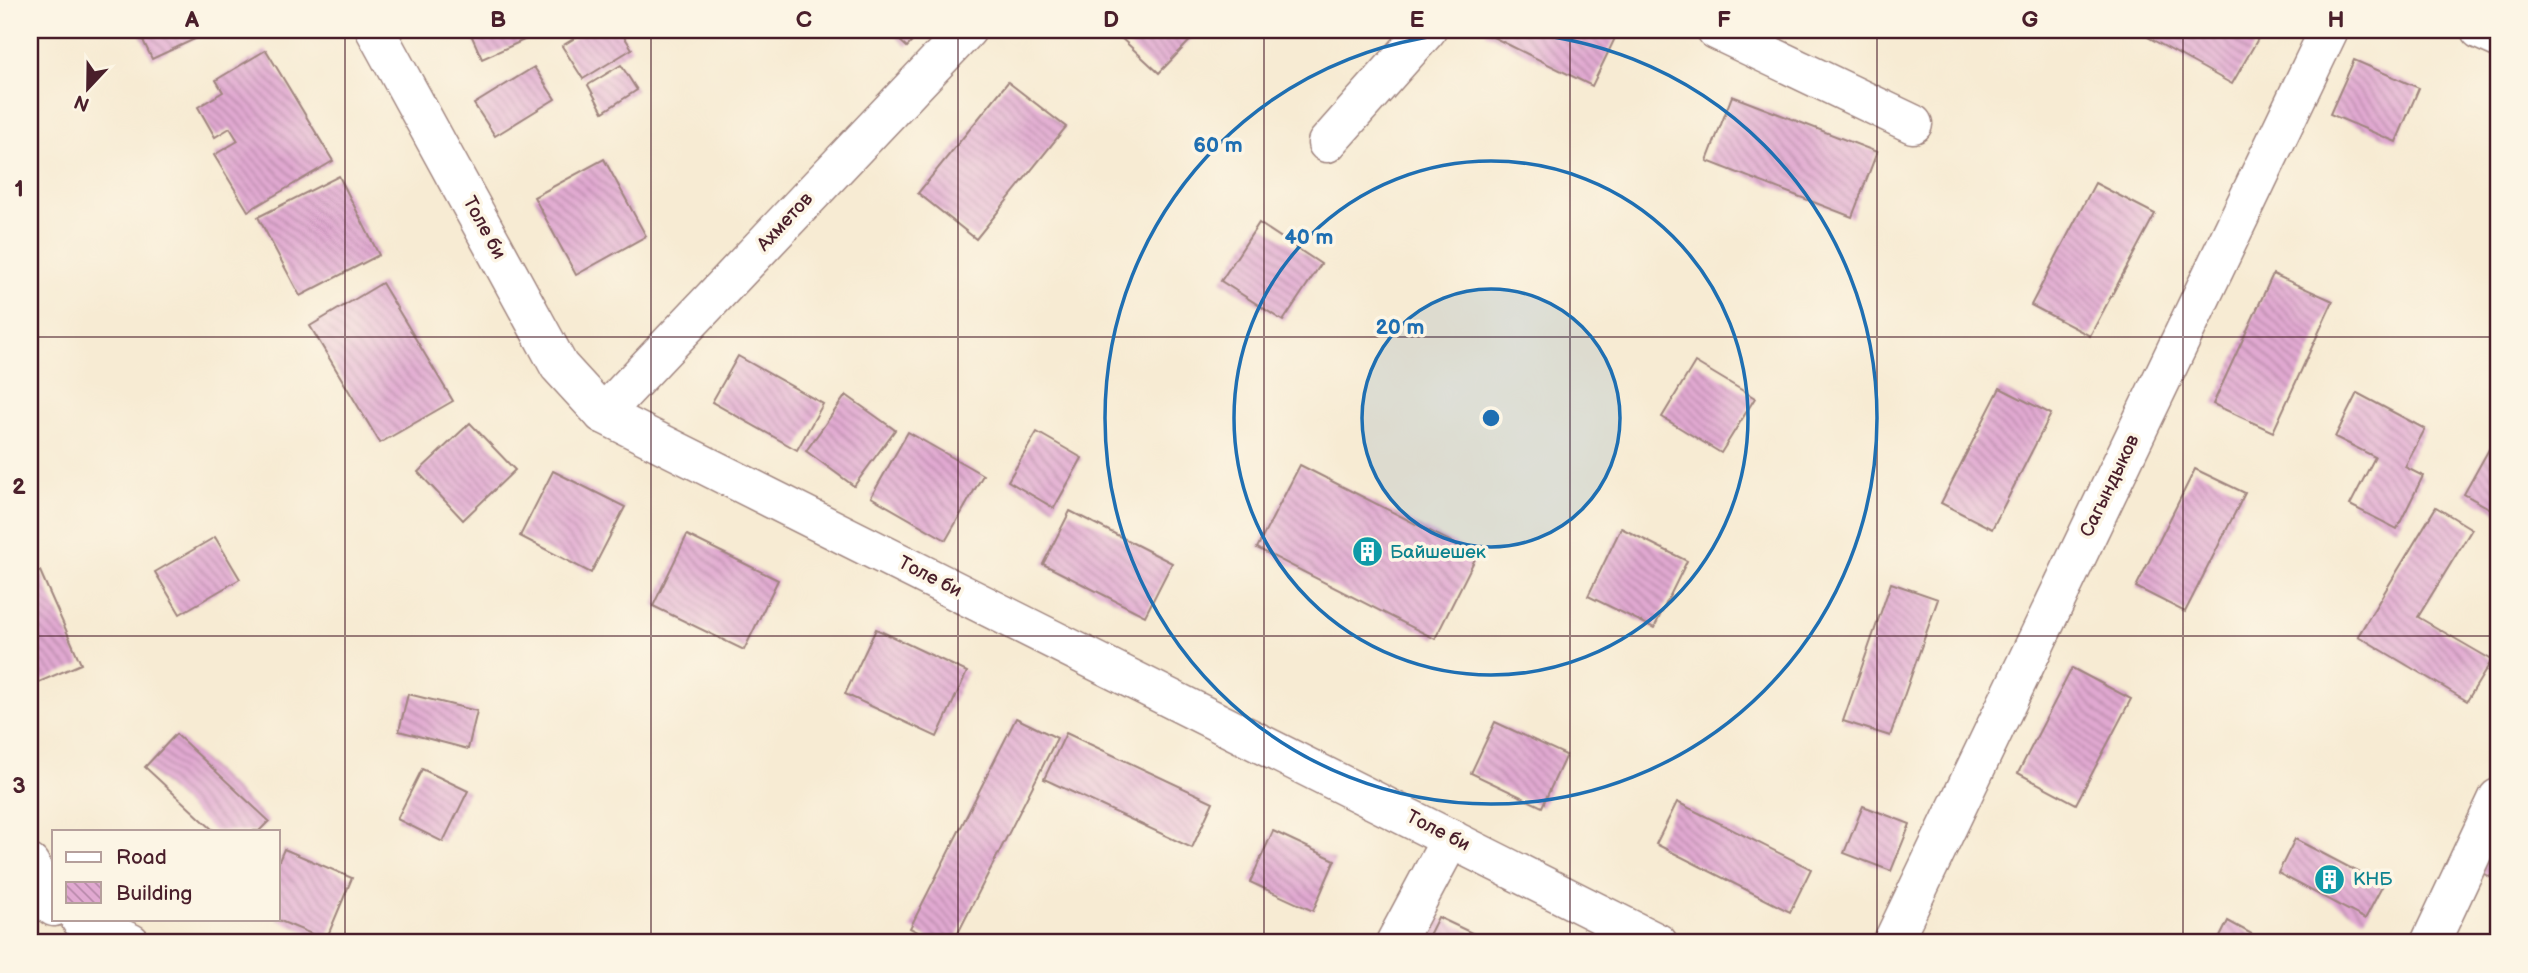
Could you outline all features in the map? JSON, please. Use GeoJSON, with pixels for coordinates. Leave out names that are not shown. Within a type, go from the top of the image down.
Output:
{"type":"FeatureCollection","features":[{"type":"Feature","properties":{"kind":"street","name":"Толе би"},"geometry":{"type":"LineString","coordinates":[[375,30],[559,366],[603,414],[1658,943]]}},
{"type":"Feature","properties":{"kind":"street","name":"Ахметов"},"geometry":{"type":"LineString","coordinates":[[603,414],[967,30]]}},
{"type":"Feature","properties":{"kind":"street"},"geometry":{"type":"LineString","coordinates":[[1327,144],[1427,30]]}},
{"type":"Feature","properties":{"kind":"street"},"geometry":{"type":"LineString","coordinates":[[1716,30],[1913,124]]}},
{"type":"Feature","properties":{"kind":"street","name":"Сагындыков"},"geometry":{"type":"LineString","coordinates":[[1892,943],[2329,30]]}},
{"type":"Feature","properties":{"kind":"street"},"geometry":{"type":"LineString","coordinates":[[2480,30],[2498,38]]}},
{"type":"Feature","properties":{"kind":"street"},"geometry":{"type":"LineString","coordinates":[[2430,943],[2498,798]]}},
{"type":"Feature","properties":{"kind":"street"},"geometry":{"type":"LineString","coordinates":[[1395,943],[1451,838]]}},
{"type":"Feature","properties":{"kind":"street"},"geometry":{"type":"LineString","coordinates":[[30,864],[52,911]]}},
{"type":"Feature","properties":{"kind":"street"},"geometry":{"type":"LineString","coordinates":[[71,920],[131,943]]}},
{"type":"Feature","properties":{"kind":"building"},"geometry":{"type":"Polygon","coordinates":[[[138,30],[214,30],[152,59],[138,30]]]}},
{"type":"Feature","properties":{"kind":"building"},"geometry":{"type":"Polygon","coordinates":[[[469,30],[546,30],[482,59],[469,30]]]}},
{"type":"Feature","properties":{"kind":"building"},"geometry":{"type":"Polygon","coordinates":[[[588,30],[620,30],[632,49],[583,79],[562,46],[588,30]]]}},
{"type":"Feature","properties":{"kind":"building"},"geometry":{"type":"Polygon","coordinates":[[[888,30],[923,30],[907,47],[888,30]]]}},
{"type":"Feature","properties":{"kind":"building"},"geometry":{"type":"Polygon","coordinates":[[[1125,30],[1200,30],[1159,73],[1119,36],[1125,30]]]}},
{"type":"Feature","properties":{"kind":"building"},"geometry":{"type":"Polygon","coordinates":[[[1487,30],[1603,30],[1616,36],[1592,86],[1485,33],[1487,30]]]}},
{"type":"Feature","properties":{"kind":"building"},"geometry":{"type":"Polygon","coordinates":[[[2147,30],[2263,30],[2232,84],[2144,35],[2147,30]]]}},
{"type":"Feature","properties":{"kind":"building"},"geometry":{"type":"Polygon","coordinates":[[[266,50],[333,161],[248,211],[214,155],[238,141],[230,128],[215,137],[198,107],[223,92],[216,80],[266,50]]]}},
{"type":"Feature","properties":{"kind":"building"},"geometry":{"type":"Polygon","coordinates":[[[2354,60],[2419,88],[2396,142],[2330,114],[2354,60]]]}},
{"type":"Feature","properties":{"kind":"building"},"geometry":{"type":"Polygon","coordinates":[[[621,65],[637,90],[603,112],[588,85],[621,65]]]}},
{"type":"Feature","properties":{"kind":"building"},"geometry":{"type":"Polygon","coordinates":[[[534,67],[555,99],[495,136],[474,104],[534,67]]]}},
{"type":"Feature","properties":{"kind":"building"},"geometry":{"type":"Polygon","coordinates":[[[1008,82],[1066,127],[976,239],[918,193],[1008,82]]]}},
{"type":"Feature","properties":{"kind":"building"},"geometry":{"type":"Polygon","coordinates":[[[1732,96],[1877,152],[1852,217],[1707,161],[1732,96]]]}},
{"type":"Feature","properties":{"kind":"building"},"geometry":{"type":"Polygon","coordinates":[[[604,159],[646,236],[576,275],[534,197],[604,159]]]}},
{"type":"Feature","properties":{"kind":"building"},"geometry":{"type":"Polygon","coordinates":[[[339,176],[379,255],[300,296],[258,217],[339,176]]]}},
{"type":"Feature","properties":{"kind":"building"},"geometry":{"type":"Polygon","coordinates":[[[2095,183],[2155,214],[2090,336],[2031,305],[2095,183]]]}},
{"type":"Feature","properties":{"kind":"building"},"geometry":{"type":"Polygon","coordinates":[[[1259,223],[1321,264],[1283,321],[1221,281],[1259,223]]]}},
{"type":"Feature","properties":{"kind":"building"},"geometry":{"type":"Polygon","coordinates":[[[2273,274],[2333,301],[2273,432],[2213,404],[2273,274]]]}},
{"type":"Feature","properties":{"kind":"building"},"geometry":{"type":"Polygon","coordinates":[[[382,283],[453,401],[380,443],[310,326],[382,283]]]}},
{"type":"Feature","properties":{"kind":"building"},"geometry":{"type":"Polygon","coordinates":[[[738,356],[823,404],[797,450],[712,402],[738,356]]]}},
{"type":"Feature","properties":{"kind":"building"},"geometry":{"type":"Polygon","coordinates":[[[1695,362],[1755,398],[1721,453],[1662,417],[1695,362]]]}},
{"type":"Feature","properties":{"kind":"building"},"geometry":{"type":"Polygon","coordinates":[[[2000,388],[2051,414],[1992,529],[1941,503],[2000,388]]]}},
{"type":"Feature","properties":{"kind":"building"},"geometry":{"type":"Polygon","coordinates":[[[2357,393],[2425,429],[2405,467],[2423,476],[2397,529],[2350,505],[2375,457],[2335,437],[2357,393]]]}},
{"type":"Feature","properties":{"kind":"building"},"geometry":{"type":"Polygon","coordinates":[[[846,395],[895,430],[854,486],[806,451],[846,395]]]}},
{"type":"Feature","properties":{"kind":"building"},"geometry":{"type":"Polygon","coordinates":[[[470,423],[515,470],[463,520],[418,472],[470,423]]]}},
{"type":"Feature","properties":{"kind":"building"},"geometry":{"type":"Polygon","coordinates":[[[908,432],[983,475],[946,540],[871,497],[908,432]]]}},
{"type":"Feature","properties":{"kind":"building"},"geometry":{"type":"Polygon","coordinates":[[[1037,432],[1082,458],[1054,508],[1008,481],[1037,432]]]}},
{"type":"Feature","properties":{"kind":"building"},"geometry":{"type":"Polygon","coordinates":[[[2498,433],[2498,513],[2464,494],[2498,433]]]}},
{"type":"Feature","properties":{"kind":"building","name":"Байшешек"},"geometry":{"type":"Polygon","coordinates":[[[1300,465],[1477,555],[1435,639],[1257,548],[1300,465]]]}},
{"type":"Feature","properties":{"kind":"building"},"geometry":{"type":"Polygon","coordinates":[[[2195,469],[2245,493],[2185,612],[2136,587],[2195,469]]]}},
{"type":"Feature","properties":{"kind":"building"},"geometry":{"type":"Polygon","coordinates":[[[553,471],[625,507],[591,573],[520,536],[553,471]]]}},
{"type":"Feature","properties":{"kind":"building"},"geometry":{"type":"Polygon","coordinates":[[[2436,507],[2472,529],[2418,617],[2492,660],[2467,701],[2358,636],[2436,507]]]}},
{"type":"Feature","properties":{"kind":"building"},"geometry":{"type":"Polygon","coordinates":[[[1070,511],[1172,563],[1145,616],[1043,564],[1070,511]]]}},
{"type":"Feature","properties":{"kind":"building"},"geometry":{"type":"Polygon","coordinates":[[[1621,528],[1687,561],[1654,628],[1588,596],[1621,528]]]}},
{"type":"Feature","properties":{"kind":"building"},"geometry":{"type":"Polygon","coordinates":[[[687,535],[778,580],[744,650],[653,606],[687,535]]]}},
{"type":"Feature","properties":{"kind":"building"},"geometry":{"type":"Polygon","coordinates":[[[215,537],[240,579],[180,614],[155,572],[215,537]]]}},
{"type":"Feature","properties":{"kind":"building"},"geometry":{"type":"Polygon","coordinates":[[[40,571],[81,664],[32,685],[30,576],[40,571]]]}},
{"type":"Feature","properties":{"kind":"building"},"geometry":{"type":"Polygon","coordinates":[[[1891,583],[1938,599],[1890,736],[1843,721],[1891,583]]]}},
{"type":"Feature","properties":{"kind":"building"},"geometry":{"type":"Polygon","coordinates":[[[876,629],[967,672],[937,737],[845,694],[876,629]]]}},
{"type":"Feature","properties":{"kind":"building"},"geometry":{"type":"Polygon","coordinates":[[[2072,668],[2131,699],[2076,804],[2018,773],[2072,668]]]}},
{"type":"Feature","properties":{"kind":"building"},"geometry":{"type":"Polygon","coordinates":[[[408,694],[477,711],[468,749],[399,731],[408,694]]]}},
{"type":"Feature","properties":{"kind":"building"},"geometry":{"type":"Polygon","coordinates":[[[1016,718],[1057,738],[953,943],[934,943],[935,941],[910,928],[1016,718]]]}},
{"type":"Feature","properties":{"kind":"building"},"geometry":{"type":"Polygon","coordinates":[[[1495,722],[1566,755],[1542,807],[1471,773],[1495,722]]]}},
{"type":"Feature","properties":{"kind":"building"},"geometry":{"type":"Polygon","coordinates":[[[1066,733],[1213,802],[1192,848],[1044,779],[1066,733]]]}},
{"type":"Feature","properties":{"kind":"building"},"geometry":{"type":"Polygon","coordinates":[[[176,734],[269,821],[260,830],[213,830],[145,767],[176,734]]]}},
{"type":"Feature","properties":{"kind":"building"},"geometry":{"type":"Polygon","coordinates":[[[422,769],[468,791],[443,842],[397,819],[422,769]]]}},
{"type":"Feature","properties":{"kind":"building"},"geometry":{"type":"Polygon","coordinates":[[[1677,802],[1811,869],[1790,912],[1656,844],[1677,802]]]}},
{"type":"Feature","properties":{"kind":"building"},"geometry":{"type":"Polygon","coordinates":[[[1863,806],[1910,824],[1891,871],[1844,853],[1863,806]]]}},
{"type":"Feature","properties":{"kind":"building"},"geometry":{"type":"Polygon","coordinates":[[[2498,824],[2498,881],[2475,869],[2498,824]]]}},
{"type":"Feature","properties":{"kind":"building"},"geometry":{"type":"Polygon","coordinates":[[[1273,831],[1335,860],[1313,911],[1250,882],[1273,831]]]}},
{"type":"Feature","properties":{"kind":"building","name":"КНБ"},"geometry":{"type":"Polygon","coordinates":[[[2295,839],[2383,885],[2365,919],[2278,873],[2295,839]]]}},
{"type":"Feature","properties":{"kind":"building"},"geometry":{"type":"Polygon","coordinates":[[[284,849],[352,878],[326,940],[278,920],[280,858],[284,849]]]}},
{"type":"Feature","properties":{"kind":"building"},"geometry":{"type":"Polygon","coordinates":[[[1438,917],[1493,943],[1425,943],[1438,917]]]}},
{"type":"Feature","properties":{"kind":"building"},"geometry":{"type":"Polygon","coordinates":[[[2228,921],[2268,943],[2217,943],[2228,921]]]}},
{"type":"Feature","properties":{"kind":"place","name":"Байшешек"},"geometry":{"type":"Point","coordinates":[1367,552]}},
{"type":"Feature","properties":{"kind":"place","name":"КНБ"},"geometry":{"type":"Point","coordinates":[2330,879]}}]}
